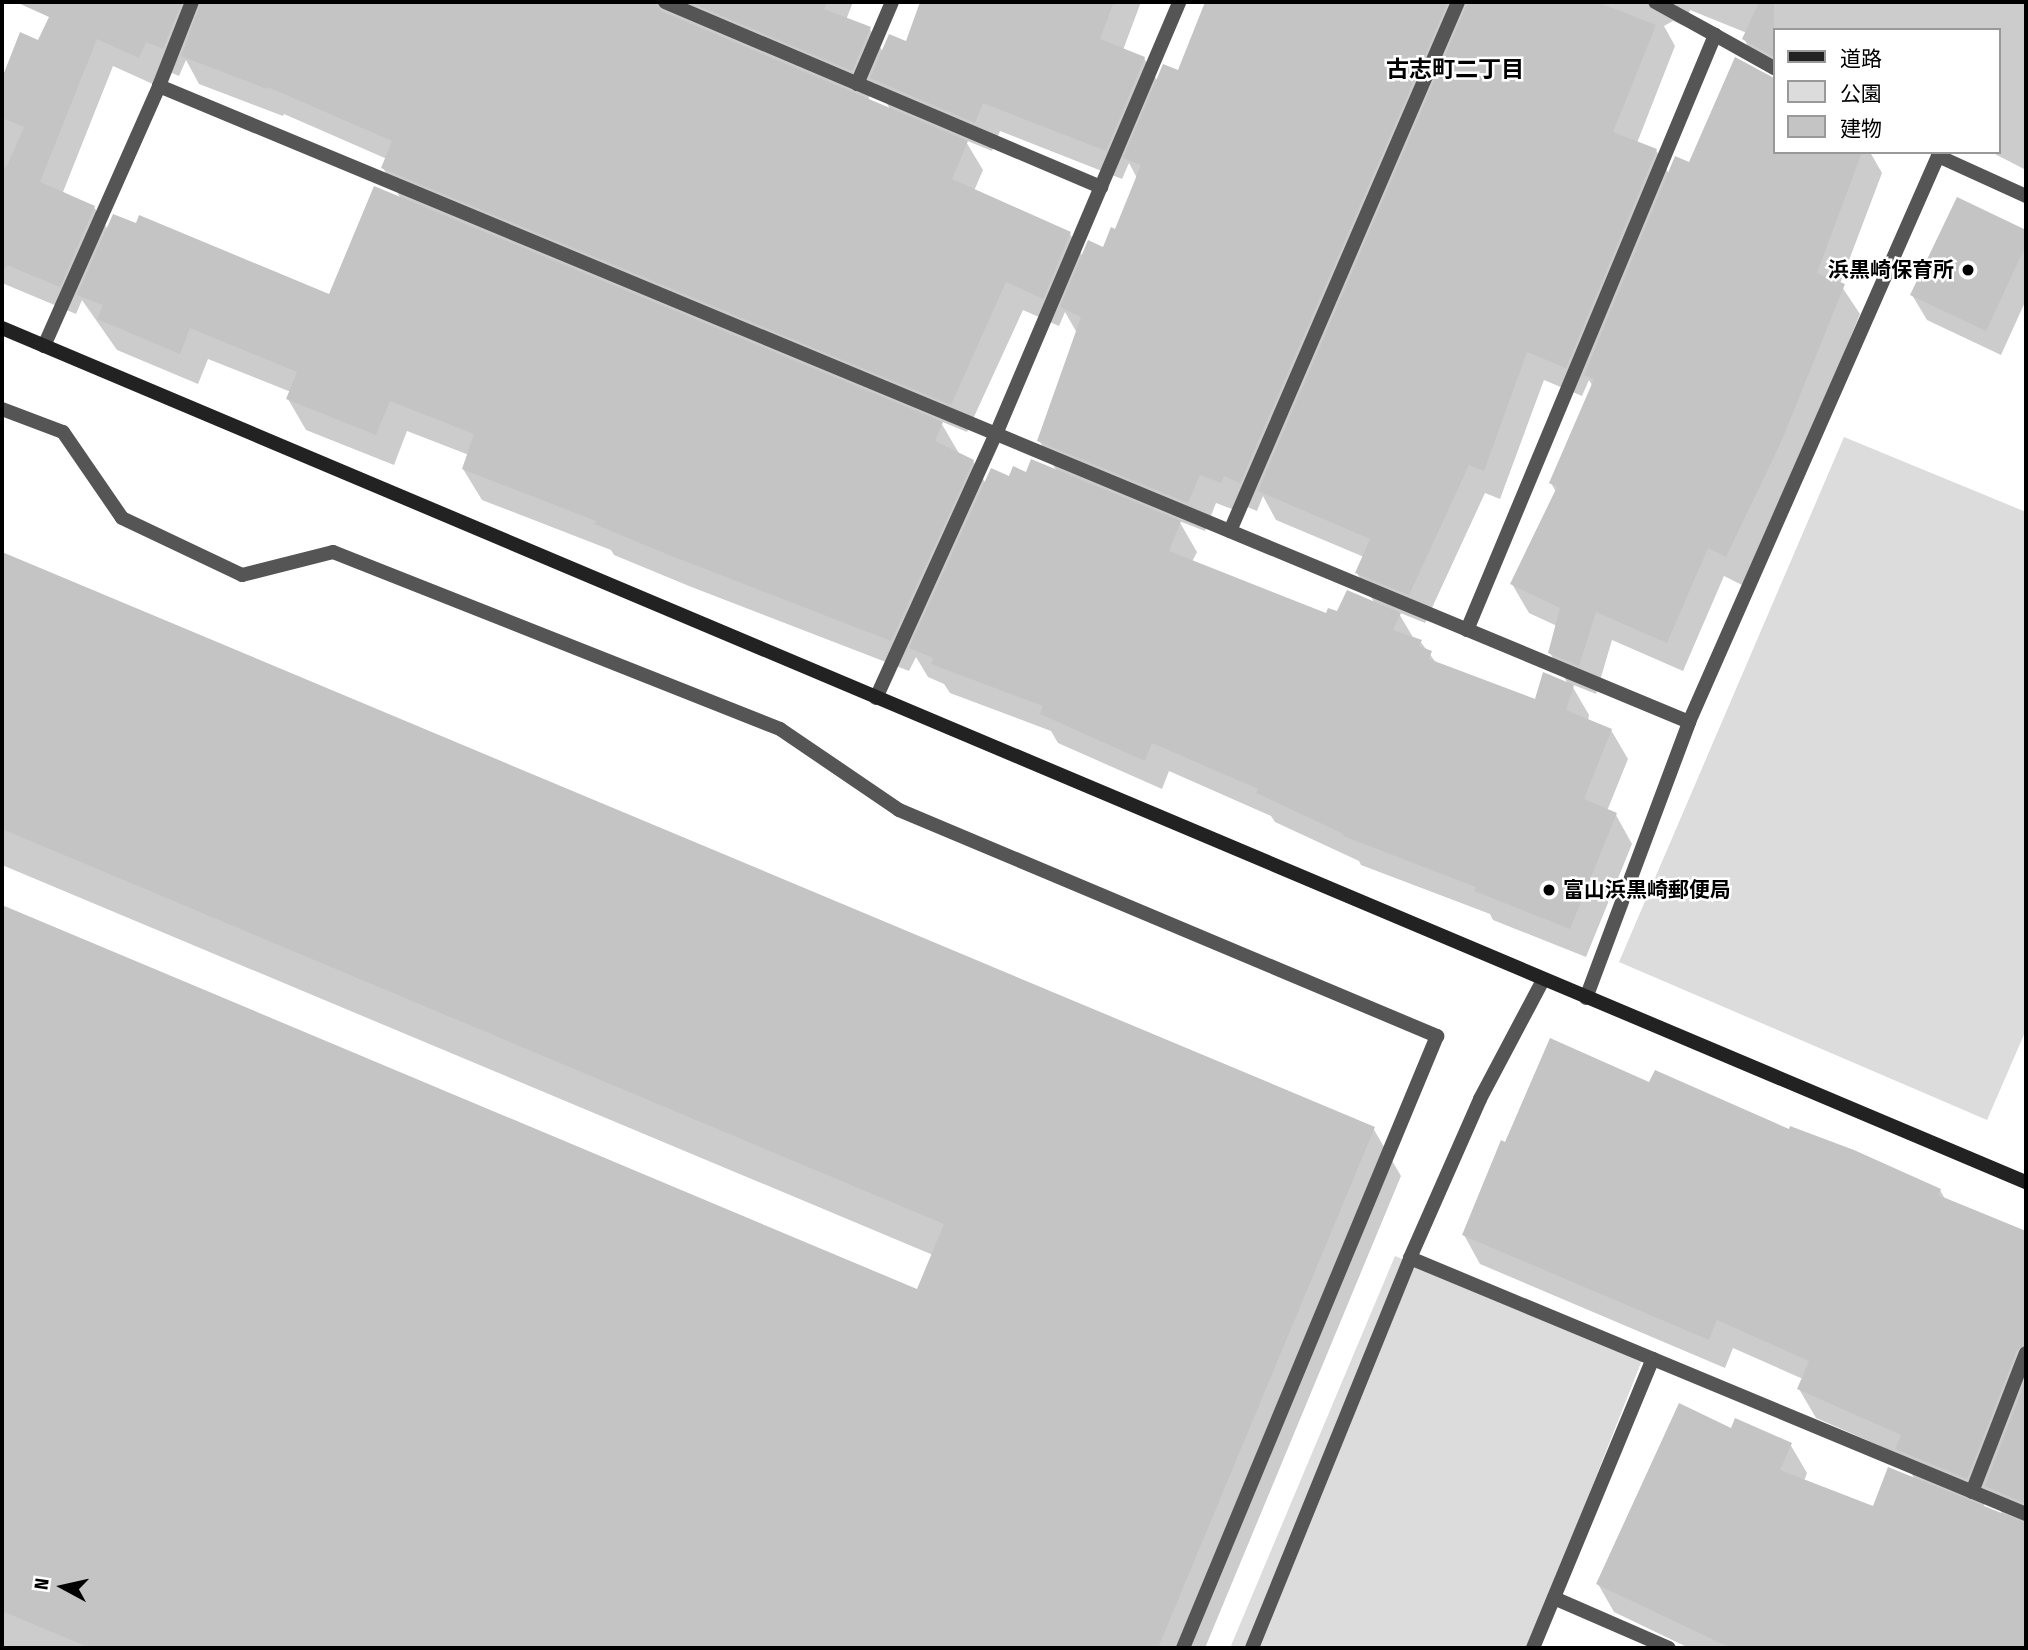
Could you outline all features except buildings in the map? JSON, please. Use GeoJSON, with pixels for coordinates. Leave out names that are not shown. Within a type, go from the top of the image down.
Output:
{"type":"FeatureCollection","features":[{"type":"Feature","properties":{"kind":"street"},"geometry":{"type":"LineString","coordinates":[[44,346],[159,86],[192,2]]}},
{"type":"Feature","properties":{"kind":"street"},"geometry":{"type":"LineString","coordinates":[[664,2],[1101,187]]}},
{"type":"Feature","properties":{"kind":"street"},"geometry":{"type":"LineString","coordinates":[[857,84],[892,2]]}},
{"type":"Feature","properties":{"kind":"street"},"geometry":{"type":"LineString","coordinates":[[876,698],[996,434],[1179,2]]}},
{"type":"Feature","properties":{"kind":"street"},"geometry":{"type":"LineString","coordinates":[[1230,531],[1458,2]]}},
{"type":"Feature","properties":{"kind":"street"},"geometry":{"type":"LineString","coordinates":[[1655,2],[1772,67]]}},
{"type":"Feature","properties":{"kind":"street"},"geometry":{"type":"LineString","coordinates":[[1467,630],[1715,36]]}},
{"type":"Feature","properties":{"kind":"street"},"geometry":{"type":"LineString","coordinates":[[159,86],[1689,722]]}},
{"type":"Feature","properties":{"kind":"street"},"geometry":{"type":"LineString","coordinates":[[1586,998],[1689,722],[1934,154],[2026,195]]}},
{"type":"Feature","properties":{"kind":"street"},"geometry":{"type":"LineString","coordinates":[[2,328],[2026,1182]]}},
{"type":"Feature","properties":{"kind":"street"},"geometry":{"type":"LineString","coordinates":[[2,409],[63,432],[122,518],[243,575],[334,552],[780,729],[899,810],[1437,1036],[1183,1648]]}},
{"type":"Feature","properties":{"kind":"street"},"geometry":{"type":"LineString","coordinates":[[1252,1648],[1410,1258],[1480,1099],[1542,980]]}},
{"type":"Feature","properties":{"kind":"street"},"geometry":{"type":"LineString","coordinates":[[1410,1258],[2026,1514]]}},
{"type":"Feature","properties":{"kind":"street"},"geometry":{"type":"LineString","coordinates":[[1972,1492],[2026,1353]]}},
{"type":"Feature","properties":{"kind":"street"},"geometry":{"type":"LineString","coordinates":[[1533,1648],[1653,1359]]}},
{"type":"Feature","properties":{"kind":"street"},"geometry":{"type":"LineString","coordinates":[[1554,1598],[1669,1648]]}},
{"type":"Feature","properties":{"kind":"green space"},"geometry":{"type":"Polygon","coordinates":[[[1844,437],[2026,512],[2026,1030],[1987,1120],[1619,962],[1844,437]]]}},
{"type":"Feature","properties":{"kind":"green space"},"geometry":{"type":"Polygon","coordinates":[[[1395,1256],[1642,1360],[1534,1634],[1528,1648],[1230,1648],[1395,1256]]]}},
{"type":"Feature","properties":{"kind":"place","name":"浜黒崎保育所"},"geometry":{"type":"Point","coordinates":[1968,270]}},
{"type":"Feature","properties":{"kind":"place","name":"富山浜黒崎郵便局"},"geometry":{"type":"Point","coordinates":[1549,890]}},
{"type":"Feature","properties":{"kind":"district","name":"古志町二丁目"},"geometry":{"type":"Point","coordinates":[1455,69]}}]}
